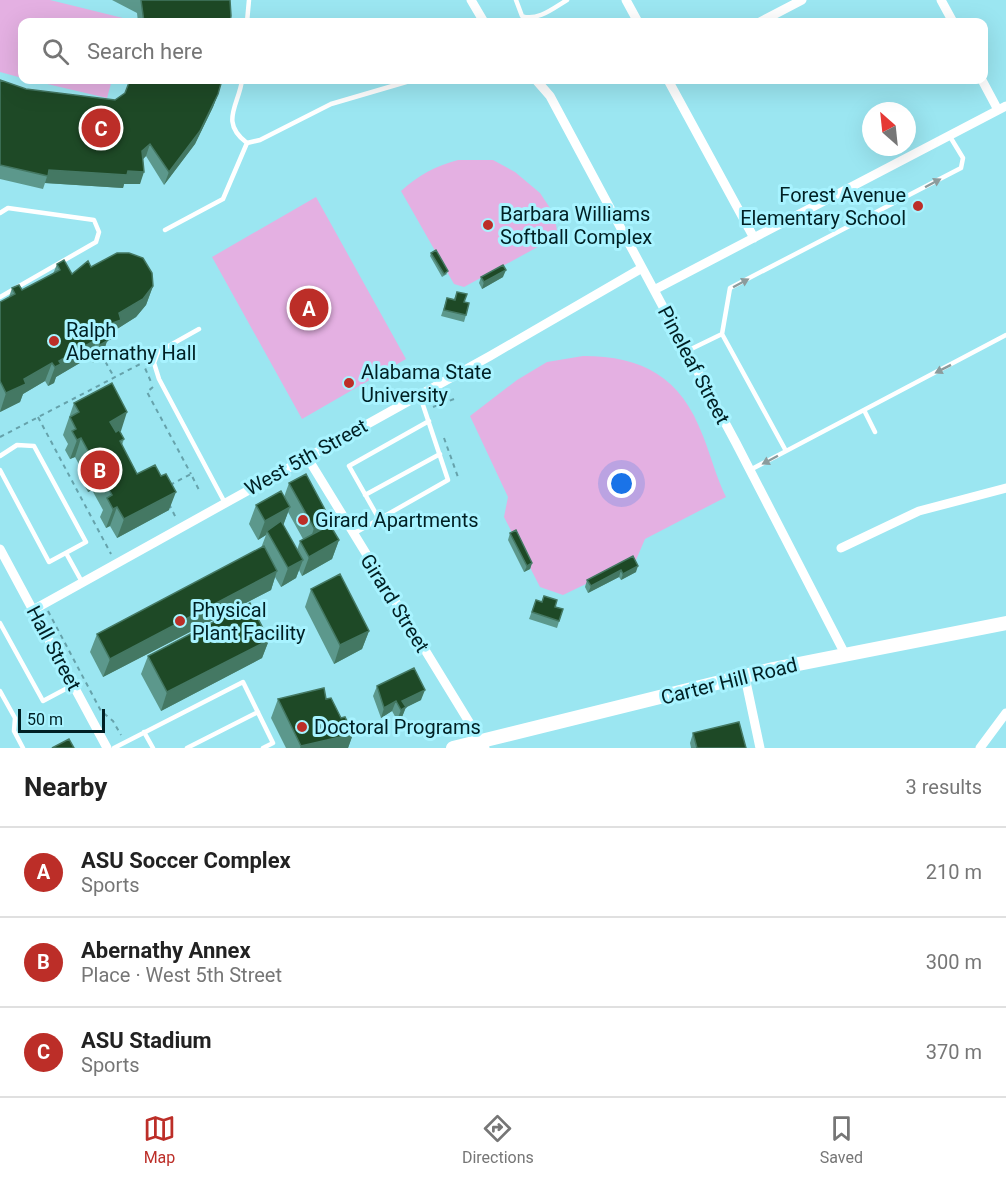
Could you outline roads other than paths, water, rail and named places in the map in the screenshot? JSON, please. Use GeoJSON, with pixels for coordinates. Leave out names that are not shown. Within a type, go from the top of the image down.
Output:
{"type":"FeatureCollection","features":[{"type":"Feature","properties":{"kind":"main road","name":"Carter Hill Road"},"geometry":{"type":"LineString","coordinates":[[453,748],[483,745],[745,677],[845,654],[1006,623]]}},
{"type":"Feature","properties":{"kind":"street"},"geometry":{"type":"LineString","coordinates":[[471,0],[482,18]]}},
{"type":"Feature","properties":{"kind":"street"},"geometry":{"type":"LineString","coordinates":[[626,0],[636,18]]}},
{"type":"Feature","properties":{"kind":"street"},"geometry":{"type":"LineString","coordinates":[[941,0],[951,18]]}},
{"type":"Feature","properties":{"kind":"street"},"geometry":{"type":"LineString","coordinates":[[767,18],[798,1]]}},
{"type":"Feature","properties":{"kind":"street","name":"Pineleaf Street"},"geometry":{"type":"LineString","coordinates":[[540,84],[550,96],[687,351],[845,654]]}},
{"type":"Feature","properties":{"kind":"street"},"geometry":{"type":"LineString","coordinates":[[670,84],[754,238]]}},
{"type":"Feature","properties":{"kind":"street"},"geometry":{"type":"LineString","coordinates":[[654,290],[1002,108],[985,84]]}},
{"type":"Feature","properties":{"kind":"street","name":"West 5th Street"},"geometry":{"type":"LineString","coordinates":[[33,610],[642,268]]}},
{"type":"Feature","properties":{"kind":"street","name":"Girard Street"},"geometry":{"type":"LineString","coordinates":[[307,457],[483,745]]}},
{"type":"Feature","properties":{"kind":"street"},"geometry":{"type":"LineString","coordinates":[[841,548],[919,511],[1006,488]]}},
{"type":"Feature","properties":{"kind":"street","name":"Hall Street"},"geometry":{"type":"LineString","coordinates":[[0,549],[107,748]]}},
{"type":"Feature","properties":{"kind":"street"},"geometry":{"type":"LineString","coordinates":[[745,677],[760,748]]}},
{"type":"Feature","properties":{"kind":"street"},"geometry":{"type":"LineString","coordinates":[[980,748],[1006,713]]}},
{"type":"Feature","properties":{"kind":"lane"},"geometry":{"type":"LineString","coordinates":[[248,18],[249,0]]}},
{"type":"Feature","properties":{"kind":"lane"},"geometry":{"type":"LineString","coordinates":[[516,0],[522,16],[528,18],[536,17],[567,0]]}},
{"type":"Feature","properties":{"kind":"lane"},"geometry":{"type":"LineString","coordinates":[[241,84],[231,120],[238,136],[247,143]]}},
{"type":"Feature","properties":{"kind":"lane"},"geometry":{"type":"LineString","coordinates":[[247,143],[260,140],[331,104],[399,84]]}},
{"type":"Feature","properties":{"kind":"lane"},"geometry":{"type":"LineString","coordinates":[[786,451],[722,334],[730,288],[961,168],[963,158],[949,135]]}},
{"type":"Feature","properties":{"kind":"lane"},"geometry":{"type":"LineString","coordinates":[[165,231],[223,198],[247,143]]}},
{"type":"Feature","properties":{"kind":"lane"},"geometry":{"type":"LineString","coordinates":[[0,213],[8,208],[94,220],[99,232],[96,242],[0,297]]}},
{"type":"Feature","properties":{"kind":"lane"},"geometry":{"type":"LineString","coordinates":[[199,329],[158,352],[154,363],[159,379],[225,503]]}},
{"type":"Feature","properties":{"kind":"lane"},"geometry":{"type":"LineString","coordinates":[[687,351],[722,334]]}},
{"type":"Feature","properties":{"kind":"lane"},"geometry":{"type":"LineString","coordinates":[[750,470],[1006,335]]}},
{"type":"Feature","properties":{"kind":"lane"},"geometry":{"type":"LineString","coordinates":[[353,534],[448,480],[420,394]]}},
{"type":"Feature","properties":{"kind":"lane"},"geometry":{"type":"LineString","coordinates":[[864,410],[875,432]]}},
{"type":"Feature","properties":{"kind":"lane"},"geometry":{"type":"LineString","coordinates":[[379,519],[349,466],[429,421]]}},
{"type":"Feature","properties":{"kind":"lane"},"geometry":{"type":"LineString","coordinates":[[0,456],[17,445],[34,446],[86,542],[49,562],[0,470]]}},
{"type":"Feature","properties":{"kind":"lane"},"geometry":{"type":"LineString","coordinates":[[365,495],[440,454]]}},
{"type":"Feature","properties":{"kind":"lane"},"geometry":{"type":"LineString","coordinates":[[66,553],[82,582]]}},
{"type":"Feature","properties":{"kind":"lane"},"geometry":{"type":"LineString","coordinates":[[0,623],[43,701],[73,685]]}},
{"type":"Feature","properties":{"kind":"lane"},"geometry":{"type":"LineString","coordinates":[[114,748],[243,682],[273,743],[263,748]]}},
{"type":"Feature","properties":{"kind":"lane"},"geometry":{"type":"LineString","coordinates":[[0,691],[15,718],[14,731],[23,748]]}},
{"type":"Feature","properties":{"kind":"lane"},"geometry":{"type":"LineString","coordinates":[[187,748],[258,712]]}},
{"type":"Feature","properties":{"kind":"lane"},"geometry":{"type":"LineString","coordinates":[[144,732],[153,748]]}},
{"type":"Feature","properties":{"kind":"place","name":"ASU Stadium"},"geometry":{"type":"Point","coordinates":[101,128]}},
{"type":"Feature","properties":{"kind":"place","name":"Forest Avenue Elementary School"},"geometry":{"type":"Point","coordinates":[918,206]}},
{"type":"Feature","properties":{"kind":"place","name":"Barbara Williams Softball Complex"},"geometry":{"type":"Point","coordinates":[488,225]}},
{"type":"Feature","properties":{"kind":"place","name":"ASU Soccer Complex"},"geometry":{"type":"Point","coordinates":[309,308]}},
{"type":"Feature","properties":{"kind":"place","name":"Ralph Abernathy Hall"},"geometry":{"type":"Point","coordinates":[54,341]}},
{"type":"Feature","properties":{"kind":"place","name":"Alabama State University"},"geometry":{"type":"Point","coordinates":[349,383]}},
{"type":"Feature","properties":{"kind":"place","name":"Abernathy Annex"},"geometry":{"type":"Point","coordinates":[100,470]}},
{"type":"Feature","properties":{"kind":"place","name":"Girard Apartments"},"geometry":{"type":"Point","coordinates":[303,520]}},
{"type":"Feature","properties":{"kind":"place","name":"Physical Plant Facility"},"geometry":{"type":"Point","coordinates":[180,621]}},
{"type":"Feature","properties":{"kind":"place","name":"Doctoral Programs"},"geometry":{"type":"Point","coordinates":[302,727]}}]}
